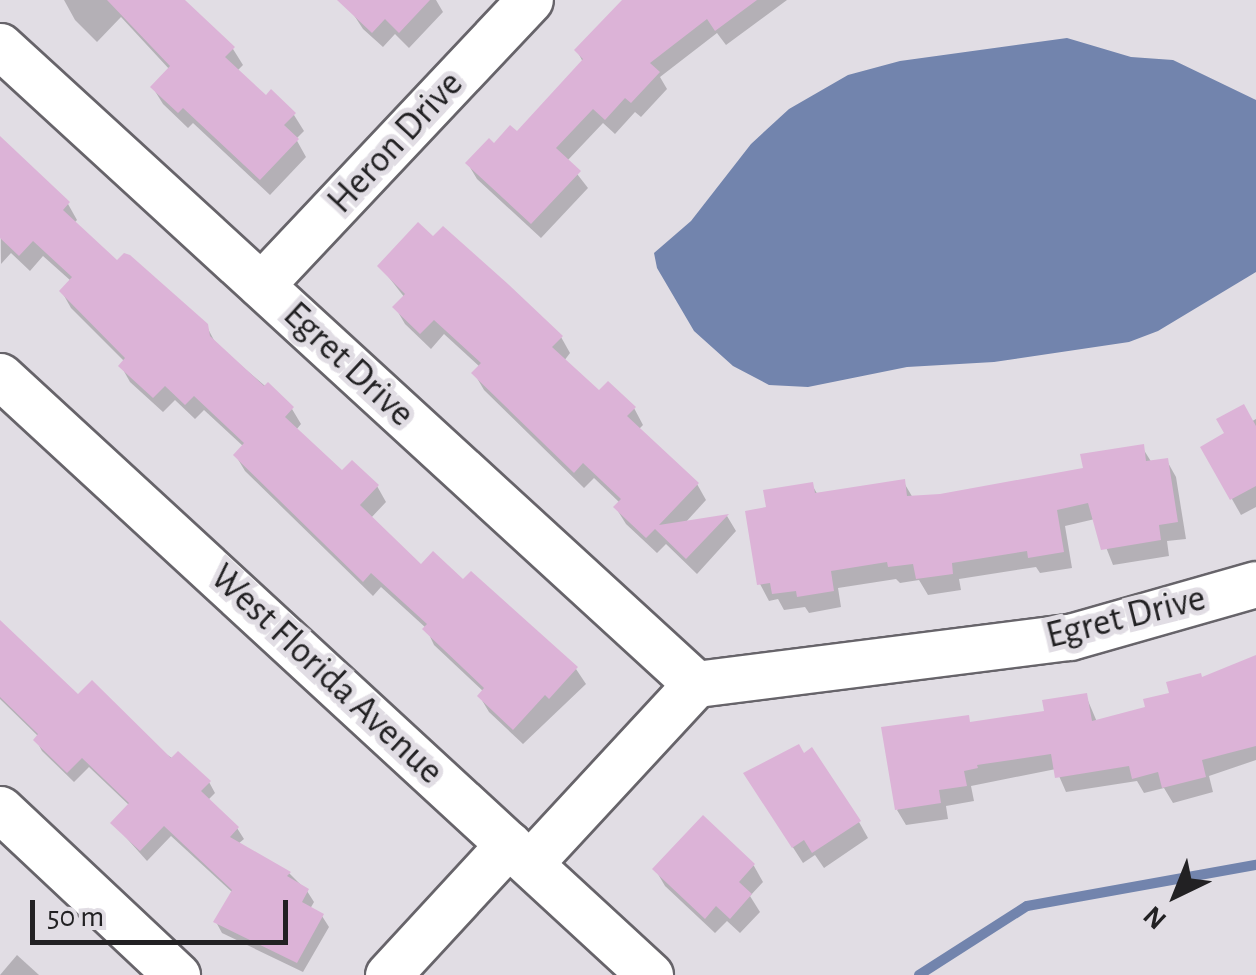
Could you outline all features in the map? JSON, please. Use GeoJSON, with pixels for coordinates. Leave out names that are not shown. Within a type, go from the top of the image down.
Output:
{"type":"FeatureCollection","features":[{"type":"Feature","properties":{"kind":"street","name":"Heron Drive"},"geometry":{"type":"LineString","coordinates":[[261,285],[530,0]]}},
{"type":"Feature","properties":{"kind":"street","name":"Egret Drive"},"geometry":{"type":"LineString","coordinates":[[0,46],[696,684],[1070,637],[1256,584]]}},
{"type":"Feature","properties":{"kind":"street","name":"West Florida Avenue"},"geometry":{"type":"LineString","coordinates":[[0,376],[650,975]]}},
{"type":"Feature","properties":{"kind":"street"},"geometry":{"type":"LineString","coordinates":[[388,975],[696,684]]}},
{"type":"Feature","properties":{"kind":"street"},"geometry":{"type":"LineString","coordinates":[[3,818],[177,975]]}},
{"type":"Feature","properties":{"kind":"water"},"geometry":{"type":"Polygon","coordinates":[[[1067,38],[1131,57],[1173,60],[1256,100],[1256,272],[1158,331],[1129,342],[994,362],[907,367],[808,387],[769,385],[733,366],[694,331],[657,268],[654,253],[691,221],[751,144],[789,109],[848,75],[900,61],[1067,38]]]}},
{"type":"Feature","properties":{"kind":"building"},"geometry":{"type":"Polygon","coordinates":[[[107,0],[185,0],[235,47],[225,57],[266,95],[271,89],[296,113],[284,125],[299,139],[260,180],[183,108],[178,113],[150,87],[170,66],[107,0]]]}},
{"type":"Feature","properties":{"kind":"building"},"geometry":{"type":"Polygon","coordinates":[[[337,0],[430,0],[399,33],[385,19],[372,33],[337,0]]]}},
{"type":"Feature","properties":{"kind":"building"},"geometry":{"type":"Polygon","coordinates":[[[622,0],[757,0],[715,31],[707,19],[650,63],[660,72],[631,103],[625,98],[605,120],[593,109],[556,148],[581,171],[531,224],[465,163],[489,138],[494,143],[510,125],[517,131],[583,59],[574,50],[622,0]]]}},
{"type":"Feature","properties":{"kind":"building"},"geometry":{"type":"Polygon","coordinates":[[[0,136],[70,202],[63,210],[117,260],[124,253],[130,255],[208,324],[210,336],[264,386],[268,382],[294,407],[285,417],[342,470],[352,460],[379,485],[360,505],[421,564],[433,551],[463,579],[471,571],[578,667],[549,699],[545,695],[513,730],[477,696],[484,688],[422,629],[427,624],[371,573],[363,582],[233,455],[244,443],[194,396],[185,405],[165,386],[153,398],[118,366],[125,358],[59,291],[72,277],[33,241],[19,256],[0,238],[0,136]]]}},
{"type":"Feature","properties":{"kind":"building"},"geometry":{"type":"Polygon","coordinates":[[[418,222],[433,236],[443,226],[508,284],[563,336],[552,347],[599,390],[608,381],[636,407],[627,416],[699,483],[659,525],[729,514],[686,559],[655,529],[646,538],[613,507],[621,499],[583,463],[574,473],[471,373],[481,363],[434,320],[420,334],[392,307],[405,294],[377,266],[418,222]]]}},
{"type":"Feature","properties":{"kind":"building"},"geometry":{"type":"Polygon","coordinates":[[[1244,404],[1256,426],[1256,486],[1230,500],[1200,447],[1224,433],[1216,419],[1244,404]]]}},
{"type":"Feature","properties":{"kind":"building"},"geometry":{"type":"Polygon","coordinates":[[[1144,444],[1146,461],[1168,458],[1178,522],[1159,525],[1161,540],[1101,550],[1088,503],[1057,510],[1064,552],[1028,558],[1027,551],[952,563],[953,574],[916,579],[913,564],[888,567],[887,562],[831,571],[834,591],[797,597],[796,591],[772,594],[770,583],[757,585],[745,511],[766,507],[763,490],[813,482],[815,493],[905,479],[907,496],[940,494],[1083,468],[1080,454],[1144,444]]]}},
{"type":"Feature","properties":{"kind":"building"},"geometry":{"type":"Polygon","coordinates":[[[0,620],[78,694],[92,680],[171,758],[178,751],[211,781],[201,791],[239,827],[230,837],[291,872],[287,876],[309,889],[302,902],[324,914],[297,963],[213,922],[232,890],[164,826],[140,851],[110,823],[129,803],[82,758],[67,773],[33,740],[38,734],[0,697],[0,620]]]}},
{"type":"Feature","properties":{"kind":"building"},"geometry":{"type":"Polygon","coordinates":[[[1256,655],[1256,746],[1202,760],[1206,777],[1162,788],[1158,772],[1132,779],[1129,766],[1055,778],[1051,754],[977,765],[978,768],[964,771],[967,786],[939,790],[941,803],[895,810],[881,727],[969,715],[970,722],[1044,711],[1042,700],[1087,693],[1092,721],[1145,707],[1143,699],[1169,693],[1166,682],[1201,673],[1202,677],[1256,655]]]}},
{"type":"Feature","properties":{"kind":"building"},"geometry":{"type":"Polygon","coordinates":[[[799,744],[804,753],[812,747],[861,821],[812,853],[804,840],[792,848],[743,773],[799,744]]]}},
{"type":"Feature","properties":{"kind":"building"},"geometry":{"type":"Polygon","coordinates":[[[703,815],[755,864],[739,882],[752,894],[730,919],[716,906],[705,919],[652,869],[703,815]]]}},
{"type":"Feature","properties":{"kind":"waterway"},"geometry":{"type":"LineString","coordinates":[[919,975],[1027,906],[1256,865]]}}]}
